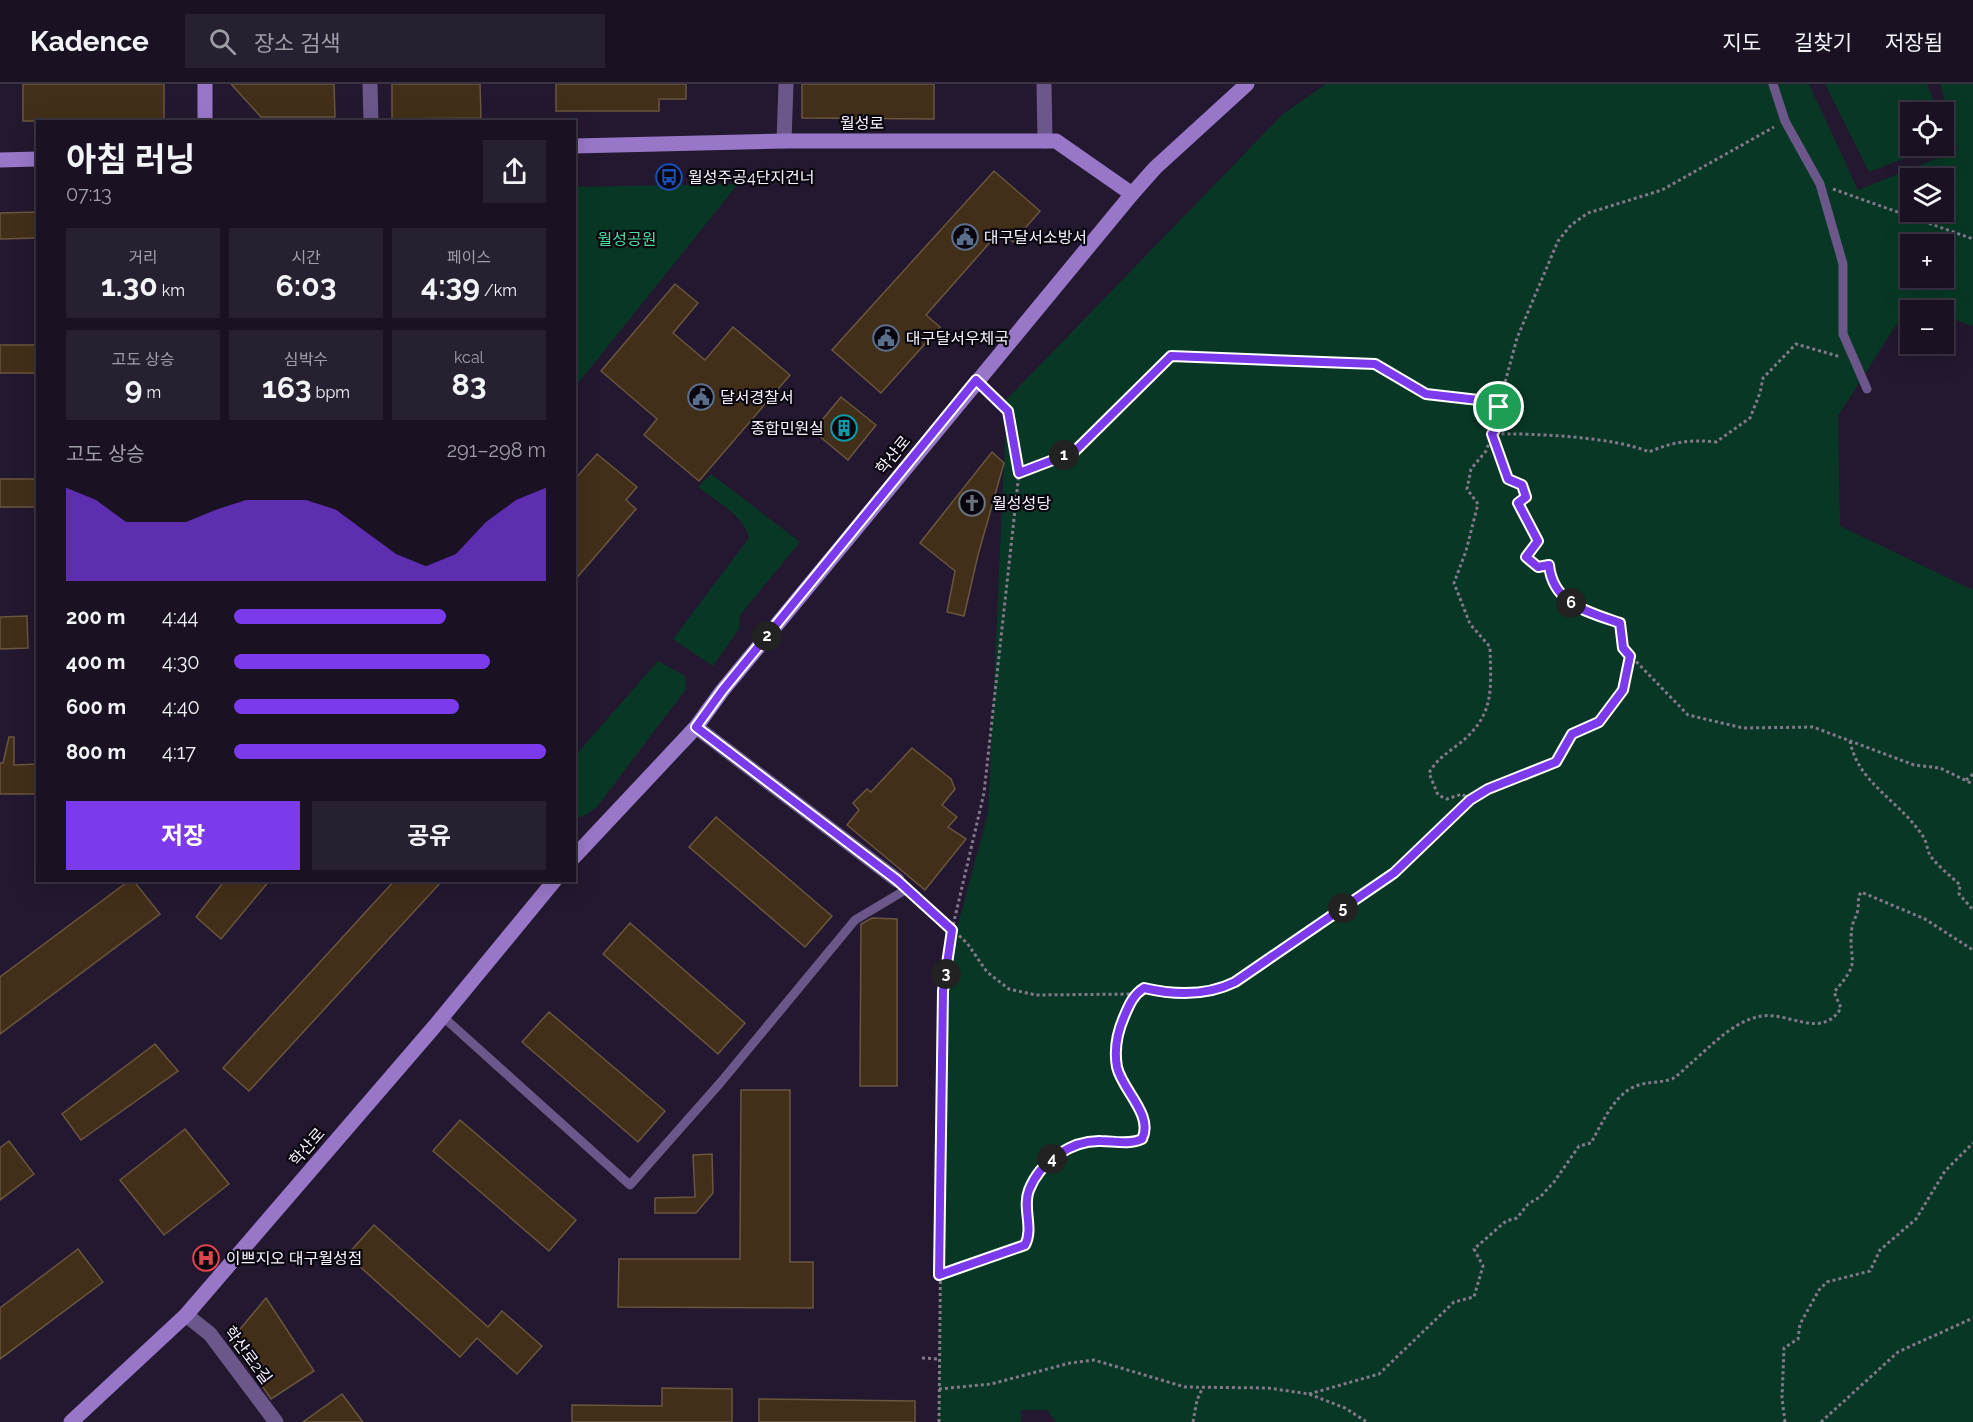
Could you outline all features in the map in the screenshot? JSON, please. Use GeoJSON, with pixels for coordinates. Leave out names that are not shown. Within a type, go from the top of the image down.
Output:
{"type":"FeatureCollection","features":[{"type":"Feature","properties":{"kind":"main road"},"geometry":{"type":"LineString","coordinates":[[205,84],[205,120]]}},
{"type":"Feature","properties":{"kind":"main road","name":"학산로"},"geometry":{"type":"LineString","coordinates":[[576,850],[696,727],[722,691],[976,380],[1132,194],[1155,168],[1247,84]]}},
{"type":"Feature","properties":{"kind":"main road","name":"월성로"},"geometry":{"type":"LineString","coordinates":[[576,146],[784,141],[1056,141],[1132,194]]}},
{"type":"Feature","properties":{"kind":"main road"},"geometry":{"type":"LineString","coordinates":[[0,160],[36,159]]}},
{"type":"Feature","properties":{"kind":"main road","name":"학산로"},"geometry":{"type":"LineString","coordinates":[[71,1422],[186,1315],[442,1017],[553,882]]}},
{"type":"Feature","properties":{"kind":"street"},"geometry":{"type":"LineString","coordinates":[[370,84],[371,120]]}},
{"type":"Feature","properties":{"kind":"street"},"geometry":{"type":"LineString","coordinates":[[784,141],[786,84]]}},
{"type":"Feature","properties":{"kind":"street"},"geometry":{"type":"LineString","coordinates":[[1044,84],[1045,141]]}},
{"type":"Feature","properties":{"kind":"street"},"geometry":{"type":"LineString","coordinates":[[696,727],[902,885]]}},
{"type":"Feature","properties":{"kind":"street","name":"학산로2길"},"geometry":{"type":"LineString","coordinates":[[186,1315],[210,1334],[276,1422]]}},
{"type":"Feature","properties":{"kind":"lane"},"geometry":{"type":"LineString","coordinates":[[1773,84],[1785,121],[1820,184],[1844,264],[1844,334],[1867,389]]}},
{"type":"Feature","properties":{"kind":"lane"},"geometry":{"type":"LineString","coordinates":[[442,1017],[630,1185],[721,1082],[855,920],[902,885]]}},
{"type":"Feature","properties":{"kind":"path"},"geometry":{"type":"LineString","coordinates":[[1470,800],[1462,794],[1447,799],[1438,795],[1429,773],[1435,762],[1476,730],[1489,705],[1490,647],[1470,624],[1454,583],[1466,551],[1478,504],[1467,489],[1471,469],[1486,451],[1492,434],[1499,424],[1499,407],[1517,338],[1558,241],[1571,225],[1588,213],[1662,190],[1785,121]]}},
{"type":"Feature","properties":{"kind":"path"},"geometry":{"type":"LineString","coordinates":[[1820,184],[1973,239]]}},
{"type":"Feature","properties":{"kind":"path"},"geometry":{"type":"LineString","coordinates":[[1492,434],[1527,434],[1589,440],[1635,446],[1649,452],[1680,442],[1698,440],[1716,442],[1750,418],[1760,393],[1762,378],[1796,344],[1835,357],[1853,357]]}},
{"type":"Feature","properties":{"kind":"path"},"geometry":{"type":"LineString","coordinates":[[1019,473],[1074,452],[1171,356],[1375,364],[1426,394],[1496,402],[1499,407]]}},
{"type":"Feature","properties":{"kind":"path"},"geometry":{"type":"LineString","coordinates":[[939,1422],[943,991],[952,930],[984,793],[1019,473],[1008,411],[976,380]]}},
{"type":"Feature","properties":{"kind":"path"},"geometry":{"type":"LineString","coordinates":[[1492,434],[1508,479],[1522,485],[1526,497],[1518,503],[1538,541],[1526,557],[1538,567],[1549,565],[1551,581],[1576,608],[1620,623],[1623,648],[1688,715],[1743,728],[1813,727],[1914,765],[1940,768],[1973,784]]}},
{"type":"Feature","properties":{"kind":"path"},"geometry":{"type":"LineString","coordinates":[[902,885],[967,943],[987,972],[1009,989],[1036,995],[1134,994],[1144,988],[1180,993],[1215,990],[1235,982],[1394,873],[1470,800],[1488,789],[1556,762],[1572,734],[1599,722],[1623,690],[1630,656]]}},
{"type":"Feature","properties":{"kind":"path"},"geometry":{"type":"LineString","coordinates":[[1850,741],[1853,758],[1859,768],[1875,786],[1890,798],[1925,839],[1929,854],[1959,885],[1959,894],[1973,910]]}},
{"type":"Feature","properties":{"kind":"path"},"geometry":{"type":"LineString","coordinates":[[1966,780],[1973,774]]}},
{"type":"Feature","properties":{"kind":"path"},"geometry":{"type":"LineString","coordinates":[[1309,1394],[1379,1374],[1454,1302],[1474,1297],[1483,1266],[1474,1249],[1506,1221],[1517,1218],[1528,1204],[1547,1190],[1579,1146],[1591,1143],[1609,1112],[1627,1091],[1648,1081],[1672,1078],[1737,1025],[1761,1016],[1786,1016],[1806,1025],[1820,1025],[1838,1014],[1841,1008],[1834,992],[1849,975],[1855,961],[1852,925],[1858,909],[1857,899],[1861,891],[1925,919],[1973,950]]}},
{"type":"Feature","properties":{"kind":"path"},"geometry":{"type":"LineString","coordinates":[[939,1275],[1025,1245],[1029,1234],[1027,1202],[1029,1190],[1042,1170],[1059,1153],[1088,1141],[1131,1142],[1142,1139],[1144,1129],[1142,1117],[1120,1076],[1116,1057],[1118,1034],[1134,994]]}},
{"type":"Feature","properties":{"kind":"path"},"geometry":{"type":"LineString","coordinates":[[1785,1422],[1782,1398],[1784,1348],[1798,1339],[1800,1324],[1819,1290],[1827,1282],[1870,1271],[1880,1250],[1916,1219],[1946,1171],[1973,1143]]}},
{"type":"Feature","properties":{"kind":"path"},"geometry":{"type":"LineString","coordinates":[[1821,1422],[1821,1419],[1898,1352],[1973,1318]]}},
{"type":"Feature","properties":{"kind":"path"},"geometry":{"type":"LineString","coordinates":[[922,1358],[939,1359]]}},
{"type":"Feature","properties":{"kind":"path"},"geometry":{"type":"LineString","coordinates":[[939,1389],[991,1384],[1070,1362],[1094,1360],[1176,1385],[1203,1389],[1268,1388],[1309,1394],[1345,1408],[1367,1422]]}},
{"type":"Feature","properties":{"kind":"path"},"geometry":{"type":"LineString","coordinates":[[1193,1422],[1197,1400],[1203,1389]]}},
{"type":"Feature","properties":{"kind":"green space"},"geometry":{"type":"Polygon","coordinates":[[[1326,84],[1809,84],[1858,190],[1900,173],[1900,222],[1954,222],[1954,168],[1913,168],[1943,156],[1954,156],[1954,152],[1958,150],[1954,135],[1954,102],[1945,102],[1940,84],[1973,84],[1973,326],[1954,319],[1954,300],[1900,300],[1900,324],[1896,325],[1838,416],[1840,526],[1973,590],[1973,1422],[1056,1422],[1047,1410],[1021,1410],[1021,1422],[938,1422],[946,969],[988,813],[1007,399],[1283,114],[1326,84]]]}},
{"type":"Feature","properties":{"kind":"green space"},"geometry":{"type":"Polygon","coordinates":[[[1825,84],[1927,84],[1934,102],[1900,102],[1900,156],[1910,156],[1869,172],[1825,84]]]}},
{"type":"Feature","properties":{"kind":"green space","name":"월성공원"},"geometry":{"type":"Polygon","coordinates":[[[738,184],[576,386],[576,187],[738,184]]]}},
{"type":"Feature","properties":{"kind":"green space"},"geometry":{"type":"Polygon","coordinates":[[[711,474],[800,542],[740,615],[739,629],[713,666],[673,639],[749,538],[736,516],[698,487],[711,474]]]}},
{"type":"Feature","properties":{"kind":"green space"},"geometry":{"type":"Polygon","coordinates":[[[658,661],[685,676],[686,689],[597,807],[582,817],[576,816],[576,755],[658,661]]]}},
{"type":"Feature","properties":{"kind":"building"},"geometry":{"type":"Polygon","coordinates":[[[23,84],[164,84],[164,120],[23,121],[23,84]]]}},
{"type":"Feature","properties":{"kind":"building"},"geometry":{"type":"Polygon","coordinates":[[[231,84],[334,84],[335,117],[261,117],[231,84]]]}},
{"type":"Feature","properties":{"kind":"building"},"geometry":{"type":"Polygon","coordinates":[[[392,84],[480,84],[481,118],[392,119],[392,84]]]}},
{"type":"Feature","properties":{"kind":"building"},"geometry":{"type":"Polygon","coordinates":[[[556,84],[686,84],[686,99],[659,99],[659,111],[556,111],[556,84]]]}},
{"type":"Feature","properties":{"kind":"building"},"geometry":{"type":"Polygon","coordinates":[[[802,84],[934,84],[934,119],[802,118],[802,84]]]}},
{"type":"Feature","properties":{"kind":"building"},"geometry":{"type":"Polygon","coordinates":[[[994,171],[1040,211],[1013,242],[1000,231],[926,315],[940,327],[881,393],[832,350],[994,171]]]}},
{"type":"Feature","properties":{"kind":"building"},"geometry":{"type":"Polygon","coordinates":[[[36,212],[36,238],[0,239],[0,213],[36,212]]]}},
{"type":"Feature","properties":{"kind":"building","name":"달서경찰서"},"geometry":{"type":"Polygon","coordinates":[[[675,284],[698,303],[673,333],[705,360],[733,327],[790,375],[699,481],[644,435],[657,419],[601,371],[675,284]]]}},
{"type":"Feature","properties":{"kind":"building"},"geometry":{"type":"Polygon","coordinates":[[[0,345],[36,345],[36,373],[0,373],[0,345]]]}},
{"type":"Feature","properties":{"kind":"building","name":"종합민원실"},"geometry":{"type":"Polygon","coordinates":[[[841,397],[876,425],[848,460],[813,431],[841,397]]]}},
{"type":"Feature","properties":{"kind":"building","name":"월성성당"},"geometry":{"type":"Polygon","coordinates":[[[992,452],[1004,463],[978,555],[964,616],[947,612],[955,571],[920,543],[992,452]]]}},
{"type":"Feature","properties":{"kind":"building"},"geometry":{"type":"Polygon","coordinates":[[[597,454],[637,487],[626,500],[636,509],[576,579],[576,478],[597,454]]]}},
{"type":"Feature","properties":{"kind":"building"},"geometry":{"type":"Polygon","coordinates":[[[0,479],[36,479],[36,507],[0,507],[0,479]]]}},
{"type":"Feature","properties":{"kind":"building"},"geometry":{"type":"Polygon","coordinates":[[[27,616],[28,648],[0,649],[0,617],[27,616]]]}},
{"type":"Feature","properties":{"kind":"building"},"geometry":{"type":"Polygon","coordinates":[[[9,737],[14,737],[14,765],[36,764],[36,794],[0,794],[0,763],[3,763],[9,737]]]}},
{"type":"Feature","properties":{"kind":"building"},"geometry":{"type":"Polygon","coordinates":[[[912,748],[951,779],[955,789],[942,805],[957,817],[948,827],[966,839],[925,890],[847,825],[859,810],[853,803],[867,789],[871,792],[912,748]]]}},
{"type":"Feature","properties":{"kind":"building"},"geometry":{"type":"Polygon","coordinates":[[[716,817],[832,916],[805,947],[689,847],[716,817]]]}},
{"type":"Feature","properties":{"kind":"building"},"geometry":{"type":"Polygon","coordinates":[[[127,882],[135,882],[160,914],[0,1034],[0,977],[127,882]]]}},
{"type":"Feature","properties":{"kind":"building"},"geometry":{"type":"Polygon","coordinates":[[[223,882],[268,882],[221,939],[196,917],[223,882]]]}},
{"type":"Feature","properties":{"kind":"building"},"geometry":{"type":"Polygon","coordinates":[[[393,882],[441,882],[249,1091],[223,1068],[393,882]]]}},
{"type":"Feature","properties":{"kind":"building"},"geometry":{"type":"Polygon","coordinates":[[[872,918],[897,919],[897,1086],[860,1086],[861,924],[872,918]]]}},
{"type":"Feature","properties":{"kind":"building"},"geometry":{"type":"Polygon","coordinates":[[[630,923],[745,1023],[718,1054],[603,954],[630,923]]]}},
{"type":"Feature","properties":{"kind":"building"},"geometry":{"type":"Polygon","coordinates":[[[549,1012],[665,1111],[638,1142],[522,1042],[549,1012]]]}},
{"type":"Feature","properties":{"kind":"building"},"geometry":{"type":"Polygon","coordinates":[[[155,1044],[178,1071],[81,1140],[62,1114],[155,1044]]]}},
{"type":"Feature","properties":{"kind":"building"},"geometry":{"type":"Polygon","coordinates":[[[741,1090],[790,1090],[790,1262],[813,1262],[813,1308],[618,1307],[619,1259],[740,1259],[741,1090]]]}},
{"type":"Feature","properties":{"kind":"building"},"geometry":{"type":"Polygon","coordinates":[[[460,1120],[576,1220],[549,1251],[433,1151],[460,1120]]]}},
{"type":"Feature","properties":{"kind":"building"},"geometry":{"type":"Polygon","coordinates":[[[185,1129],[229,1184],[164,1235],[120,1180],[185,1129]]]}},
{"type":"Feature","properties":{"kind":"building"},"geometry":{"type":"Polygon","coordinates":[[[9,1141],[34,1174],[0,1200],[0,1148],[9,1141]]]}},
{"type":"Feature","properties":{"kind":"building"},"geometry":{"type":"Polygon","coordinates":[[[712,1154],[713,1193],[696,1213],[655,1213],[655,1198],[695,1197],[693,1155],[712,1154]]]}},
{"type":"Feature","properties":{"kind":"building"},"geometry":{"type":"Polygon","coordinates":[[[374,1225],[488,1327],[502,1311],[542,1346],[517,1374],[477,1338],[460,1357],[347,1255],[374,1225]]]}},
{"type":"Feature","properties":{"kind":"building"},"geometry":{"type":"Polygon","coordinates":[[[78,1249],[103,1282],[0,1359],[0,1308],[78,1249]]]}},
{"type":"Feature","properties":{"kind":"building"},"geometry":{"type":"Polygon","coordinates":[[[266,1298],[314,1371],[271,1399],[231,1340],[266,1298]]]}},
{"type":"Feature","properties":{"kind":"building"},"geometry":{"type":"Polygon","coordinates":[[[662,1388],[732,1389],[732,1422],[572,1422],[572,1405],[662,1406],[662,1388]]]}},
{"type":"Feature","properties":{"kind":"building"},"geometry":{"type":"Polygon","coordinates":[[[342,1394],[363,1422],[303,1422],[342,1394]]]}},
{"type":"Feature","properties":{"kind":"building"},"geometry":{"type":"Polygon","coordinates":[[[759,1399],[915,1401],[915,1422],[759,1422],[759,1399]]]}},
{"type":"Feature","properties":{"kind":"place","name":"월성주공4단지건너"},"geometry":{"type":"Point","coordinates":[669,177]}},
{"type":"Feature","properties":{"kind":"place","name":"대구달서소방서"},"geometry":{"type":"Point","coordinates":[965,237]}},
{"type":"Feature","properties":{"kind":"place","name":"대구달서우체국"},"geometry":{"type":"Point","coordinates":[886,338]}},
{"type":"Feature","properties":{"kind":"place","name":"달서경찰서"},"geometry":{"type":"Point","coordinates":[701,397]}},
{"type":"Feature","properties":{"kind":"place","name":"종합민원실"},"geometry":{"type":"Point","coordinates":[844,428]}},
{"type":"Feature","properties":{"kind":"place","name":"월성성당"},"geometry":{"type":"Point","coordinates":[972,503]}},
{"type":"Feature","properties":{"kind":"place","name":"이쁘지오 대구월성점"},"geometry":{"type":"Point","coordinates":[206,1258]}},
{"type":"Feature","properties":{"kind":"route"},"geometry":{"type":"LineString","coordinates":[[1171,356],[1375,364],[1426,394],[1496,402],[1499,407],[1499,424],[1492,434],[1508,479],[1522,485],[1526,497],[1518,503],[1538,541],[1526,557],[1538,567],[1549,565],[1551,581],[1576,608],[1620,623],[1623,648],[1630,656],[1623,690],[1599,722],[1572,734],[1556,762],[1488,789],[1470,800],[1394,873],[1235,982],[1215,990],[1166,993],[1144,988],[1134,994],[1118,1034],[1116,1057],[1120,1076],[1142,1117],[1144,1135],[1142,1139],[1137,1142],[1088,1141],[1059,1153],[1042,1170],[1029,1190],[1027,1202],[1029,1234],[1025,1245],[1010,1252],[945,1271],[939,1275],[943,991],[952,930],[897,880],[732,752],[696,727],[722,691],[976,380],[1008,411],[1019,473],[1074,452],[1171,356]]}}]}
